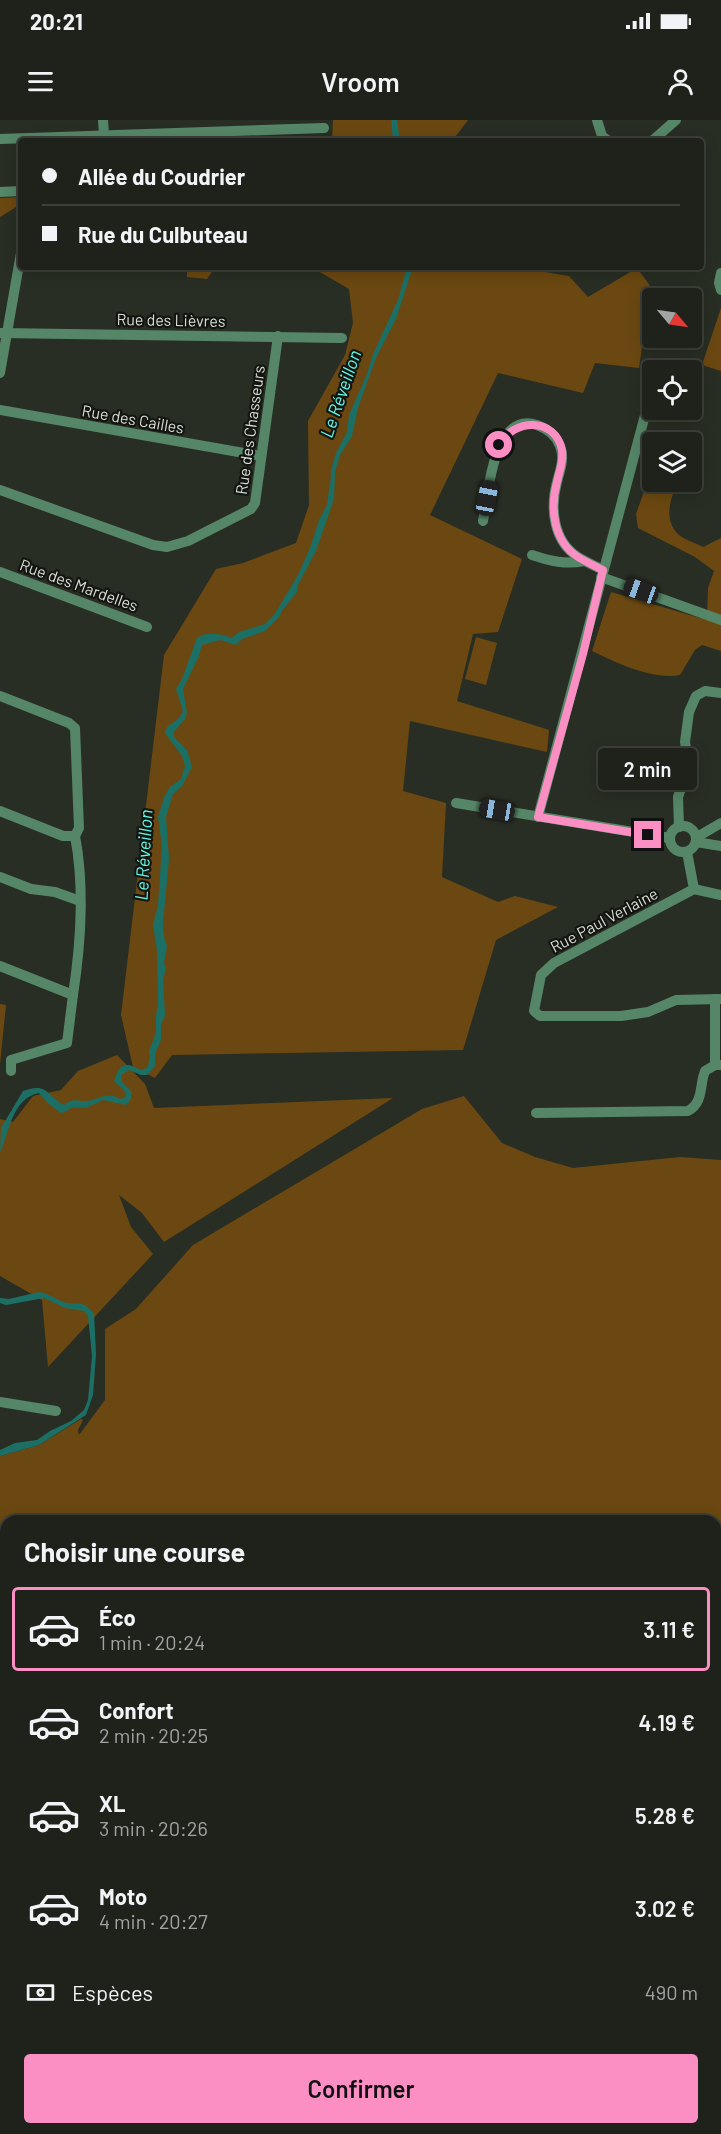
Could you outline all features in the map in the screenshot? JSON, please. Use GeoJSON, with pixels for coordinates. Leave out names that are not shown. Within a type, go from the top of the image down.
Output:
{"type":"FeatureCollection","features":[{"type":"Feature","properties":{"kind":"street"},"geometry":{"type":"LineString","coordinates":[[103,120],[104,135]]}},
{"type":"Feature","properties":{"kind":"street"},"geometry":{"type":"LineString","coordinates":[[597,120],[602,135],[606,138]]}},
{"type":"Feature","properties":{"kind":"street"},"geometry":{"type":"LineString","coordinates":[[655,138],[676,120]]}},
{"type":"Feature","properties":{"kind":"street"},"geometry":{"type":"LineString","coordinates":[[59,138],[324,128]]}},
{"type":"Feature","properties":{"kind":"street"},"geometry":{"type":"LineString","coordinates":[[0,139],[18,139]]}},
{"type":"Feature","properties":{"kind":"street"},"geometry":{"type":"LineString","coordinates":[[0,192],[18,191]]}},
{"type":"Feature","properties":{"kind":"street"},"geometry":{"type":"LineString","coordinates":[[0,373],[3,333],[18,269]]}},
{"type":"Feature","properties":{"kind":"street"},"geometry":{"type":"LineString","coordinates":[[720,289],[721,273]]}},
{"type":"Feature","properties":{"kind":"street","name":"Rue des Lièvres"},"geometry":{"type":"LineString","coordinates":[[3,333],[342,338]]}},
{"type":"Feature","properties":{"kind":"street","name":"Rue des Chasseurs"},"geometry":{"type":"LineString","coordinates":[[0,490],[153,545],[167,547],[188,541],[251,509],[255,503],[278,336]]}},
{"type":"Feature","properties":{"kind":"street","name":"Rue des Cailles"},"geometry":{"type":"LineString","coordinates":[[0,410],[261,456]]}},
{"type":"Feature","properties":{"kind":"street"},"geometry":{"type":"LineString","coordinates":[[538,817],[644,420]]}},
{"type":"Feature","properties":{"kind":"street"},"geometry":{"type":"LineString","coordinates":[[483,521],[496,452],[503,438],[518,426],[534,424],[540,426],[554,435],[562,449],[561,466],[553,503],[555,523],[564,543],[576,556],[602,573],[721,620]]}},
{"type":"Feature","properties":{"kind":"street"},"geometry":{"type":"LineString","coordinates":[[532,555],[571,564],[584,561]]}},
{"type":"Feature","properties":{"kind":"street","name":"Rue des Mardelles"},"geometry":{"type":"LineString","coordinates":[[0,572],[147,627]]}},
{"type":"Feature","properties":{"kind":"street"},"geometry":{"type":"LineString","coordinates":[[679,827],[678,796],[689,766],[685,742],[688,711],[696,696],[705,691],[721,693]]}},
{"type":"Feature","properties":{"kind":"street"},"geometry":{"type":"LineString","coordinates":[[0,696],[69,723],[75,728],[78,828],[75,836],[81,865],[79,957],[67,1043],[11,1060],[11,1071]]}},
{"type":"Feature","properties":{"kind":"street"},"geometry":{"type":"LineString","coordinates":[[456,803],[670,838]]}},
{"type":"Feature","properties":{"kind":"street"},"geometry":{"type":"LineString","coordinates":[[0,811],[63,836],[75,836]]}},
{"type":"Feature","properties":{"kind":"street"},"geometry":{"type":"LineString","coordinates":[[696,839],[692,829],[686,826],[673,831],[670,838],[674,848],[679,852],[687,852],[692,849],[696,839],[721,823]]}},
{"type":"Feature","properties":{"kind":"street"},"geometry":{"type":"LineString","coordinates":[[696,839],[721,846]]}},
{"type":"Feature","properties":{"kind":"street"},"geometry":{"type":"LineString","coordinates":[[687,852],[694,889],[721,895]]}},
{"type":"Feature","properties":{"kind":"street"},"geometry":{"type":"LineString","coordinates":[[0,877],[31,889],[54,892],[80,901]]}},
{"type":"Feature","properties":{"kind":"street","name":"Rue Paul Verlaine"},"geometry":{"type":"LineString","coordinates":[[694,889],[554,963],[542,975],[534,1011],[540,1016],[621,1016],[648,1012],[676,1000],[718,999]]}},
{"type":"Feature","properties":{"kind":"street"},"geometry":{"type":"LineString","coordinates":[[0,966],[74,995]]}},
{"type":"Feature","properties":{"kind":"street"},"geometry":{"type":"LineString","coordinates":[[536,1113],[688,1111],[696,1107],[701,1096],[701,1081],[705,1071],[718,1065],[718,999]]}},
{"type":"Feature","properties":{"kind":"street"},"geometry":{"type":"LineString","coordinates":[[0,1402],[56,1411]]}},
{"type":"Feature","properties":{"kind":"shaded area"},"geometry":{"type":"Polygon","coordinates":[[[333,120],[468,120],[454,138],[332,138],[333,120]]]}},
{"type":"Feature","properties":{"kind":"shaded area"},"geometry":{"type":"Polygon","coordinates":[[[18,197],[18,206],[0,217],[0,198],[18,197]]]}},
{"type":"Feature","properties":{"kind":"shaded area"},"geometry":{"type":"Polygon","coordinates":[[[187,270],[213,270],[207,279],[187,277],[187,270]]]}},
{"type":"Feature","properties":{"kind":"shaded area"},"geometry":{"type":"Polygon","coordinates":[[[316,270],[533,270],[569,276],[588,297],[634,270],[638,270],[652,288],[642,288],[642,347],[639,368],[595,363],[583,393],[498,373],[430,515],[522,559],[498,632],[473,634],[457,701],[549,730],[547,752],[410,721],[403,791],[446,803],[442,877],[498,902],[515,896],[558,907],[496,940],[463,1050],[172,1055],[155,1078],[133,1067],[121,1015],[164,655],[216,569],[243,563],[296,543],[309,505],[308,421],[345,355],[353,323],[349,289],[316,270]]]}},
{"type":"Feature","properties":{"kind":"shaded area"},"geometry":{"type":"Polygon","coordinates":[[[721,308],[721,371],[702,365],[721,308]]]}},
{"type":"Feature","properties":{"kind":"shaded area"},"geometry":{"type":"Polygon","coordinates":[[[644,492],[674,492],[669,514],[670,521],[679,535],[703,547],[721,538],[721,651],[702,645],[695,650],[680,675],[646,673],[592,651],[611,592],[707,620],[708,588],[714,571],[695,557],[638,528],[636,514],[644,492]]]}},
{"type":"Feature","properties":{"kind":"shaded area"},"geometry":{"type":"Polygon","coordinates":[[[476,637],[497,643],[486,685],[465,679],[476,637]]]}},
{"type":"Feature","properties":{"kind":"shaded area"},"geometry":{"type":"Polygon","coordinates":[[[0,1004],[6,1005],[0,1064],[0,1004]]]}},
{"type":"Feature","properties":{"kind":"shaded area"},"geometry":{"type":"Polygon","coordinates":[[[117,1055],[145,1084],[154,1108],[393,1098],[164,1242],[142,1213],[119,1195],[131,1227],[153,1254],[48,1367],[42,1300],[0,1276],[0,1119],[13,1122],[33,1096],[61,1090],[78,1071],[117,1055]]]}},
{"type":"Feature","properties":{"kind":"shaded area"},"geometry":{"type":"Polygon","coordinates":[[[464,1096],[502,1143],[535,1157],[573,1168],[680,1157],[721,1160],[721,1515],[0,1515],[0,1456],[39,1445],[81,1419],[83,1420],[78,1430],[79,1435],[105,1400],[105,1329],[136,1309],[193,1245],[422,1109],[464,1096]]]}},
{"type":"Feature","properties":{"kind":"water"},"geometry":{"type":"Polygon","coordinates":[[[391,120],[397,120],[400,138],[393,138],[391,120]]]}},
{"type":"Feature","properties":{"kind":"water"},"geometry":{"type":"Polygon","coordinates":[[[406,270],[412,270],[396,319],[376,358],[358,408],[352,436],[340,455],[335,472],[334,499],[316,551],[298,585],[297,592],[280,616],[265,631],[242,639],[236,645],[220,640],[202,645],[183,689],[187,712],[185,719],[173,733],[187,750],[192,767],[182,786],[173,794],[166,817],[169,859],[163,923],[167,946],[163,980],[165,1016],[161,1024],[161,1040],[155,1054],[155,1066],[147,1075],[129,1070],[121,1075],[122,1082],[132,1092],[130,1101],[126,1105],[103,1100],[86,1108],[72,1107],[61,1113],[39,1093],[30,1096],[17,1109],[0,1153],[1,1128],[23,1091],[42,1089],[64,1105],[74,1100],[88,1101],[108,1096],[120,1099],[126,1095],[114,1081],[118,1070],[124,1065],[141,1070],[147,1068],[150,1059],[149,1051],[156,1033],[158,1005],[157,950],[153,925],[158,905],[162,846],[158,817],[165,795],[170,787],[181,779],[185,766],[182,756],[165,733],[167,727],[179,718],[183,711],[176,689],[197,638],[219,634],[232,638],[239,632],[265,624],[274,615],[298,575],[319,520],[330,499],[331,470],[336,453],[347,432],[349,415],[373,354],[398,300],[406,270]]]}},
{"type":"Feature","properties":{"kind":"water"},"geometry":{"type":"Polygon","coordinates":[[[39,1292],[67,1303],[84,1305],[94,1313],[96,1354],[93,1395],[86,1415],[39,1445],[0,1456],[0,1450],[15,1443],[37,1440],[71,1421],[84,1410],[88,1400],[92,1356],[88,1316],[84,1311],[65,1308],[44,1298],[6,1305],[0,1303],[0,1298],[9,1299],[39,1292]]]}},
{"type":"Feature","properties":{"kind":"waterway","name":"Le Réveillon"},"geometry":{"type":"LineString","coordinates":[[328,504],[331,483]]}},
{"type":"Feature","properties":{"kind":"route"},"geometry":{"type":"LineString","coordinates":[[499,445],[509,431],[526,424],[540,426],[554,435],[562,449],[561,466],[553,503],[555,523],[564,543],[576,556],[603,570],[583,654],[538,817],[648,835]]}}]}
